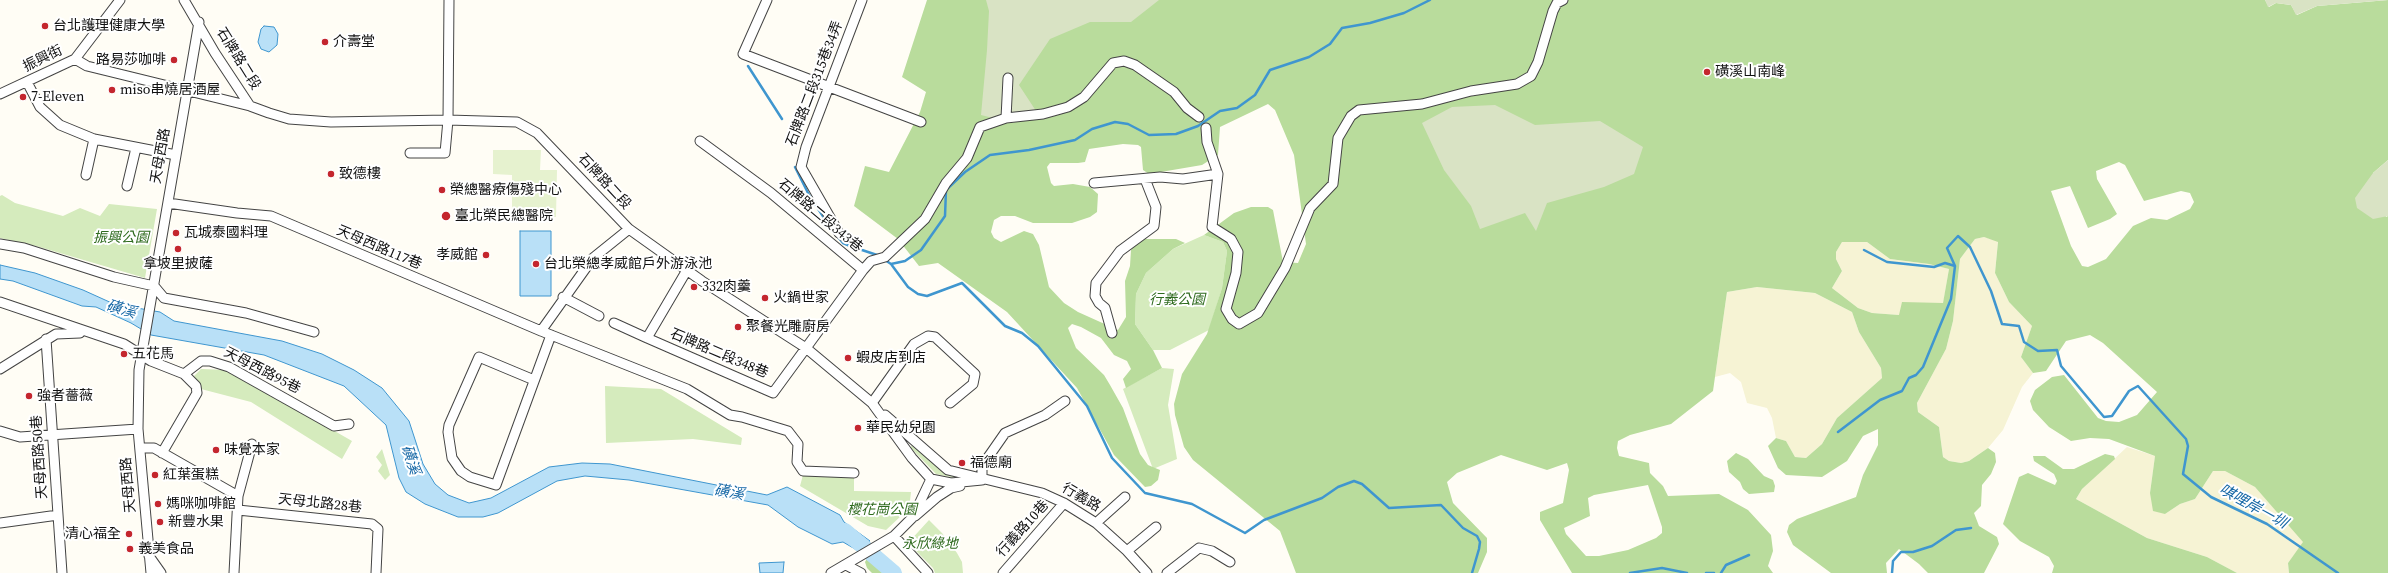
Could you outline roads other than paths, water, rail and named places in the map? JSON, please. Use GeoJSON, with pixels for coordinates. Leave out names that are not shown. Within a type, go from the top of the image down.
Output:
{"type":"FeatureCollection","features":[{"type":"Feature","properties":{"kind":"street","name":"振興街"},"geometry":{"type":"LineString","coordinates":[[0,94],[75,59],[120,0]]}},
{"type":"Feature","properties":{"kind":"street","name":"石牌路二段"},"geometry":{"type":"LineString","coordinates":[[184,0],[199,22],[215,53],[250,106],[289,119],[331,122],[448,120],[517,122],[537,133],[629,229],[806,348],[872,403],[912,458],[931,480]]}},
{"type":"Feature","properties":{"kind":"street"},"geometry":{"type":"LineString","coordinates":[[410,153],[445,153],[448,120],[450,0]]}},
{"type":"Feature","properties":{"kind":"street"},"geometry":{"type":"LineString","coordinates":[[767,0],[743,54],[921,122]]}},
{"type":"Feature","properties":{"kind":"street","name":"石牌路二段315巷34弄"},"geometry":{"type":"LineString","coordinates":[[845,237],[839,233],[801,167],[806,147],[862,0]]}},
{"type":"Feature","properties":{"kind":"street"},"geometry":{"type":"LineString","coordinates":[[1206,128],[1207,142],[1218,174],[1212,227],[1231,239],[1238,252],[1236,273],[1226,309],[1232,319],[1239,324],[1258,313],[1285,268],[1310,208],[1332,184],[1338,138],[1351,116],[1359,110],[1422,104],[1471,91],[1517,84],[1531,76],[1538,62],[1553,11],[1557,3],[1563,0]]}},
{"type":"Feature","properties":{"kind":"street","name":"天母西路"},"geometry":{"type":"LineString","coordinates":[[151,573],[138,429],[138,394],[141,356],[199,22]]}},
{"type":"Feature","properties":{"kind":"street"},"geometry":{"type":"LineString","coordinates":[[75,59],[87,66],[250,106]]}},
{"type":"Feature","properties":{"kind":"street"},"geometry":{"type":"LineString","coordinates":[[863,270],[871,261],[885,257],[926,219],[946,183],[967,158],[980,127],[1006,118],[1043,114],[1068,107],[1084,97],[1113,63],[1124,62],[1135,65],[1174,92],[1187,108],[1199,117]]}},
{"type":"Feature","properties":{"kind":"street"},"geometry":{"type":"LineString","coordinates":[[1006,118],[1008,78]]}},
{"type":"Feature","properties":{"kind":"street"},"geometry":{"type":"LineString","coordinates":[[27,82],[40,107],[60,124],[94,139],[176,155]]}},
{"type":"Feature","properties":{"kind":"street"},"geometry":{"type":"LineString","coordinates":[[86,175],[94,139]]}},
{"type":"Feature","properties":{"kind":"street","name":"石牌路二段343巷"},"geometry":{"type":"LineString","coordinates":[[700,141],[771,193],[863,270],[806,348]]}},
{"type":"Feature","properties":{"kind":"street"},"geometry":{"type":"LineString","coordinates":[[127,186],[136,148]]}},
{"type":"Feature","properties":{"kind":"street"},"geometry":{"type":"LineString","coordinates":[[1094,183],[1167,177],[1183,179],[1218,174]]}},
{"type":"Feature","properties":{"kind":"street"},"geometry":{"type":"LineString","coordinates":[[1112,333],[1105,308],[1099,303],[1096,296],[1096,283],[1120,251],[1154,226],[1156,207],[1145,179]]}},
{"type":"Feature","properties":{"kind":"street","name":"天母西路117巷"},"geometry":{"type":"LineString","coordinates":[[168,203],[237,213],[271,216],[552,336],[687,389],[730,415],[742,417],[788,431],[798,444],[797,462],[803,471],[854,473]]}},
{"type":"Feature","properties":{"kind":"street"},"geometry":{"type":"LineString","coordinates":[[541,331],[563,298],[593,258],[629,229]]}},
{"type":"Feature","properties":{"kind":"street"},"geometry":{"type":"LineString","coordinates":[[0,244],[24,248],[114,277],[153,290],[164,298],[246,313],[314,332]]}},
{"type":"Feature","properties":{"kind":"street"},"geometry":{"type":"LineString","coordinates":[[614,323],[647,338],[688,270]]}},
{"type":"Feature","properties":{"kind":"street"},"geometry":{"type":"LineString","coordinates":[[563,298],[599,316]]}},
{"type":"Feature","properties":{"kind":"street"},"geometry":{"type":"LineString","coordinates":[[0,302],[124,344],[141,356],[184,374],[196,386],[197,393],[162,453]]}},
{"type":"Feature","properties":{"kind":"street"},"geometry":{"type":"LineString","coordinates":[[0,369],[56,334],[88,333]]}},
{"type":"Feature","properties":{"kind":"street"},"geometry":{"type":"LineString","coordinates":[[534,380],[479,357],[449,425],[448,432],[452,458],[461,471],[470,477],[496,486],[534,380],[552,336]]}},
{"type":"Feature","properties":{"kind":"street"},"geometry":{"type":"LineString","coordinates":[[950,403],[973,384],[975,374],[959,357],[935,337],[928,336],[914,344],[872,403],[948,470],[982,480]]}},
{"type":"Feature","properties":{"kind":"street","name":"石牌路二段348巷"},"geometry":{"type":"LineString","coordinates":[[647,338],[774,393],[806,348]]}},
{"type":"Feature","properties":{"kind":"street","name":"天母西路50巷"},"geometry":{"type":"LineString","coordinates":[[46,339],[62,573]]}},
{"type":"Feature","properties":{"kind":"street","name":"天母西路95巷"},"geometry":{"type":"LineString","coordinates":[[184,374],[200,361],[210,361],[230,367],[334,426],[349,424]]}},
{"type":"Feature","properties":{"kind":"street"},"geometry":{"type":"LineString","coordinates":[[982,480],[982,466],[1005,433],[1045,415],[1065,401]]}},
{"type":"Feature","properties":{"kind":"street"},"geometry":{"type":"LineString","coordinates":[[0,431],[20,437],[53,436],[138,429]]}},
{"type":"Feature","properties":{"kind":"street"},"geometry":{"type":"LineString","coordinates":[[234,573],[238,496],[252,444]]}},
{"type":"Feature","properties":{"kind":"street"},"geometry":{"type":"LineString","coordinates":[[140,448],[154,448],[238,496]]}},
{"type":"Feature","properties":{"kind":"street"},"geometry":{"type":"LineString","coordinates":[[914,517],[931,480],[951,483],[982,480]]}},
{"type":"Feature","properties":{"kind":"street"},"geometry":{"type":"LineString","coordinates":[[831,573],[894,536],[914,517],[951,488],[982,480]]}},
{"type":"Feature","properties":{"kind":"street","name":"行義路"},"geometry":{"type":"LineString","coordinates":[[982,480],[1006,483],[1035,491],[1064,504],[1096,523],[1127,551],[1147,573]]}},
{"type":"Feature","properties":{"kind":"street"},"geometry":{"type":"LineString","coordinates":[[1096,523],[1125,497]]}},
{"type":"Feature","properties":{"kind":"street","name":"行義路10巷"},"geometry":{"type":"LineString","coordinates":[[1002,573],[1064,504]]}},
{"type":"Feature","properties":{"kind":"street","name":"天母北路28巷"},"geometry":{"type":"LineString","coordinates":[[238,510],[372,524],[378,529],[376,573]]}},
{"type":"Feature","properties":{"kind":"street"},"geometry":{"type":"LineString","coordinates":[[0,523],[58,515]]}},
{"type":"Feature","properties":{"kind":"street"},"geometry":{"type":"LineString","coordinates":[[1127,551],[1156,527]]}},
{"type":"Feature","properties":{"kind":"street"},"geometry":{"type":"LineString","coordinates":[[894,536],[928,573]]}},
{"type":"Feature","properties":{"kind":"street"},"geometry":{"type":"LineString","coordinates":[[1167,573],[1199,548],[1212,551],[1230,562]]}},
{"type":"Feature","properties":{"kind":"street"},"geometry":{"type":"LineString","coordinates":[[149,556],[161,573]]}},
{"type":"Feature","properties":{"kind":"street"},"geometry":{"type":"LineString","coordinates":[[849,563],[861,573]]}},
{"type":"Feature","properties":{"kind":"water"},"geometry":{"type":"Polygon","coordinates":[[[264,26],[274,27],[278,34],[277,45],[269,52],[261,49],[258,42],[261,29],[264,26]]]}},
{"type":"Feature","properties":{"kind":"water","name":"台北榮總孝威館戶外游泳池"},"geometry":{"type":"Polygon","coordinates":[[[520,231],[551,231],[551,296],[520,296],[520,231]]]}},
{"type":"Feature","properties":{"kind":"water","name":"磺溪"},"geometry":{"type":"Polygon","coordinates":[[[0,265],[35,273],[83,290],[114,304],[160,312],[174,321],[282,341],[322,354],[354,370],[382,388],[409,421],[423,464],[435,484],[448,495],[469,503],[491,498],[549,467],[582,463],[610,464],[767,495],[787,487],[840,515],[844,522],[870,541],[855,549],[843,542],[832,544],[798,527],[768,505],[629,480],[585,476],[557,481],[498,513],[483,517],[458,517],[425,504],[406,492],[399,478],[386,425],[344,386],[264,355],[151,335],[131,323],[96,307],[82,306],[13,281],[0,279],[0,265]]]}},
{"type":"Feature","properties":{"kind":"water"},"geometry":{"type":"Polygon","coordinates":[[[784,562],[783,573],[760,573],[759,563],[784,562]]]}},
{"type":"Feature","properties":{"kind":"waterway"},"geometry":{"type":"LineString","coordinates":[[891,264],[905,261],[921,250],[945,216],[946,190],[965,172],[990,155],[1029,150],[1075,140],[1092,129],[1115,122],[1128,124],[1149,135],[1176,134],[1198,126],[1220,111],[1237,108],[1255,95],[1270,70],[1309,57],[1330,44],[1342,28],[1370,23],[1404,13],[1430,0]]}},
{"type":"Feature","properties":{"kind":"waterway"},"geometry":{"type":"LineString","coordinates":[[748,66],[782,119]]}},
{"type":"Feature","properties":{"kind":"waterway"},"geometry":{"type":"LineString","coordinates":[[795,167],[809,195],[834,233]]}},
{"type":"Feature","properties":{"kind":"waterway","name":"唭哩岸一圳"},"geometry":{"type":"LineString","coordinates":[[1864,250],[1887,262],[1934,267],[1945,263],[1955,266],[1947,248],[1958,236],[1970,247],[1991,291],[2002,324],[2019,326],[2024,342],[2038,351],[2057,350],[2061,366],[2104,417],[2112,416],[2129,391],[2138,386],[2186,439],[2188,446],[2183,474],[2211,497],[2267,524],[2338,573]]}},
{"type":"Feature","properties":{"kind":"waterway"},"geometry":{"type":"LineString","coordinates":[[838,237],[843,243],[880,256]]}},
{"type":"Feature","properties":{"kind":"waterway"},"geometry":{"type":"LineString","coordinates":[[885,260],[891,264],[908,287],[918,294],[927,296],[962,283],[1005,326],[1022,333],[1038,346],[1087,406],[1112,458],[1145,493],[1192,504],[1245,533],[1264,520],[1322,498],[1338,487],[1354,481],[1362,484],[1389,508],[1441,505],[1463,528],[1477,536],[1480,542],[1472,573]]}},
{"type":"Feature","properties":{"kind":"waterway"},"geometry":{"type":"LineString","coordinates":[[1838,432],[1880,400],[1902,391],[1909,378],[1916,375],[1923,367],[1951,299],[1955,266]]}},
{"type":"Feature","properties":{"kind":"waterway"},"geometry":{"type":"LineString","coordinates":[[1892,573],[1893,561],[1901,552],[1913,552],[1932,546],[1956,530],[1971,528]]}},
{"type":"Feature","properties":{"kind":"waterway","name":"磺溪"},"geometry":{"type":"LineString","coordinates":[[845,531],[894,573]]}},
{"type":"Feature","properties":{"kind":"waterway"},"geometry":{"type":"LineString","coordinates":[[1721,573],[1726,565],[1749,555]]}},
{"type":"Feature","properties":{"kind":"waterway"},"geometry":{"type":"LineString","coordinates":[[1630,573],[1662,568],[1687,573]]}},
{"type":"Feature","properties":{"kind":"waterway"},"geometry":{"type":"LineString","coordinates":[[1706,573],[1714,573]]}},
{"type":"Feature","properties":{"kind":"place","name":"台北護理健康大學"},"geometry":{"type":"Point","coordinates":[45,26]}},
{"type":"Feature","properties":{"kind":"place","name":"介壽堂"},"geometry":{"type":"Point","coordinates":[325,42]}},
{"type":"Feature","properties":{"kind":"place","name":"路易莎咖啡"},"geometry":{"type":"Point","coordinates":[174,60]}},
{"type":"Feature","properties":{"kind":"place","name":"磺溪山南峰"},"geometry":{"type":"Point","coordinates":[1707,72]}},
{"type":"Feature","properties":{"kind":"place","name":"miso串燒居酒屋"},"geometry":{"type":"Point","coordinates":[112,90]}},
{"type":"Feature","properties":{"kind":"place","name":"7-Eleven"},"geometry":{"type":"Point","coordinates":[23,97]}},
{"type":"Feature","properties":{"kind":"place","name":"致德樓"},"geometry":{"type":"Point","coordinates":[331,174]}},
{"type":"Feature","properties":{"kind":"place","name":"榮總醫療傷殘中心"},"geometry":{"type":"Point","coordinates":[442,190]}},
{"type":"Feature","properties":{"kind":"place","name":"臺北榮民總醫院"},"geometry":{"type":"Point","coordinates":[446,216]}},
{"type":"Feature","properties":{"kind":"place","name":"瓦城泰國料理"},"geometry":{"type":"Point","coordinates":[176,233]}},
{"type":"Feature","properties":{"kind":"place","name":"拿坡里披薩"},"geometry":{"type":"Point","coordinates":[178,249]}},
{"type":"Feature","properties":{"kind":"place","name":"孝威館"},"geometry":{"type":"Point","coordinates":[486,255]}},
{"type":"Feature","properties":{"kind":"place","name":"台北榮總孝威館戶外游泳池"},"geometry":{"type":"Point","coordinates":[536,264]}},
{"type":"Feature","properties":{"kind":"place","name":"332肉羹"},"geometry":{"type":"Point","coordinates":[694,287]}},
{"type":"Feature","properties":{"kind":"place","name":"火鍋世家"},"geometry":{"type":"Point","coordinates":[765,298]}},
{"type":"Feature","properties":{"kind":"place","name":"聚餐光雕廚房"},"geometry":{"type":"Point","coordinates":[738,327]}},
{"type":"Feature","properties":{"kind":"place","name":"五花馬"},"geometry":{"type":"Point","coordinates":[124,354]}},
{"type":"Feature","properties":{"kind":"place","name":"蝦皮店到店"},"geometry":{"type":"Point","coordinates":[848,358]}},
{"type":"Feature","properties":{"kind":"place","name":"強者薔薇"},"geometry":{"type":"Point","coordinates":[29,396]}},
{"type":"Feature","properties":{"kind":"place","name":"華民幼兒園"},"geometry":{"type":"Point","coordinates":[858,428]}},
{"type":"Feature","properties":{"kind":"place","name":"味覺本家"},"geometry":{"type":"Point","coordinates":[216,450]}},
{"type":"Feature","properties":{"kind":"place","name":"福德廟"},"geometry":{"type":"Point","coordinates":[962,463]}},
{"type":"Feature","properties":{"kind":"place","name":"紅葉蛋糕"},"geometry":{"type":"Point","coordinates":[155,475]}},
{"type":"Feature","properties":{"kind":"place","name":"媽咪咖啡館"},"geometry":{"type":"Point","coordinates":[158,504]}},
{"type":"Feature","properties":{"kind":"place","name":"新豐水果"},"geometry":{"type":"Point","coordinates":[160,522]}},
{"type":"Feature","properties":{"kind":"place","name":"清心福全"},"geometry":{"type":"Point","coordinates":[129,534]}},
{"type":"Feature","properties":{"kind":"place","name":"義美食品"},"geometry":{"type":"Point","coordinates":[130,549]}},
{"type":"Feature","properties":{"kind":"park label","name":"振興公園"},"geometry":{"type":"Point","coordinates":[121,238]}},
{"type":"Feature","properties":{"kind":"park label","name":"行義公園"},"geometry":{"type":"Point","coordinates":[1177,300]}},
{"type":"Feature","properties":{"kind":"park label","name":"櫻花崗公園"},"geometry":{"type":"Point","coordinates":[882,510]}},
{"type":"Feature","properties":{"kind":"park label","name":"永欣綠地"},"geometry":{"type":"Point","coordinates":[930,544]}}]}
